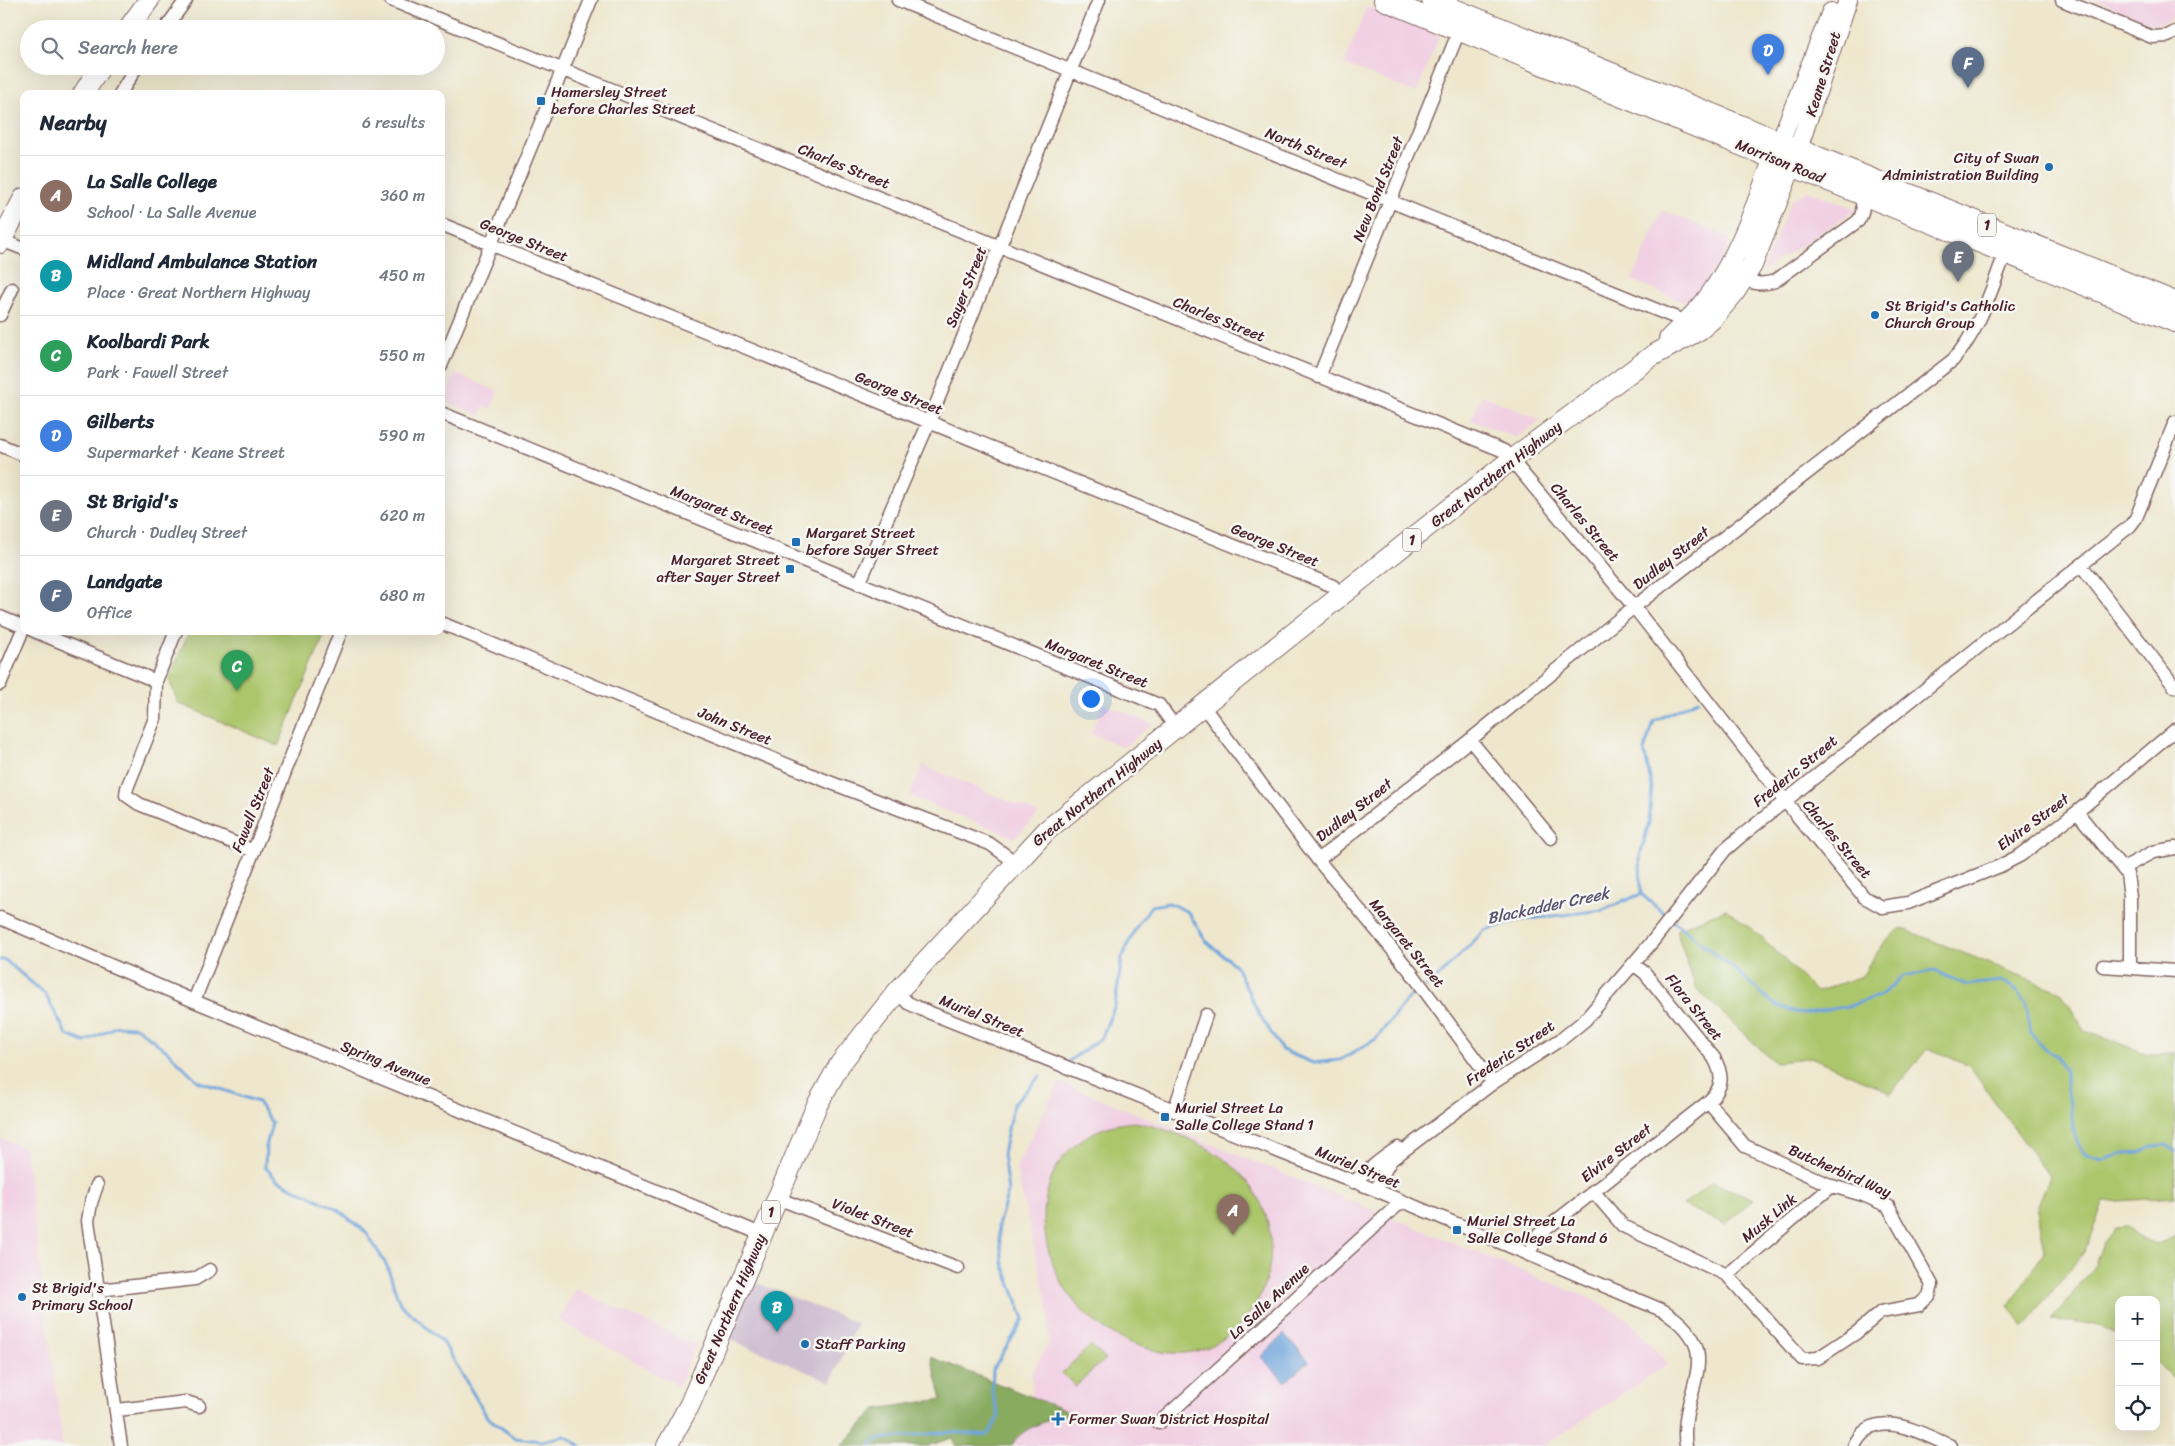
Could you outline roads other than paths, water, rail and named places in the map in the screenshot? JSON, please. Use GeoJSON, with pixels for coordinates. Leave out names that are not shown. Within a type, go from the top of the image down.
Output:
{"type":"FeatureCollection","features":[{"type":"Feature","properties":{"kind":"main road"},"geometry":{"type":"LineString","coordinates":[[135,20],[149,0]]}},
{"type":"Feature","properties":{"kind":"main road","name":"Morrison Road"},"geometry":{"type":"LineString","coordinates":[[1384,0],[1462,22],[1786,154],[2175,302]]}},
{"type":"Feature","properties":{"kind":"main road","name":"Morrison Road"},"geometry":{"type":"LineString","coordinates":[[1432,0],[1462,22]]}},
{"type":"Feature","properties":{"kind":"main road"},"geometry":{"type":"LineString","coordinates":[[86,90],[95,75]]}},
{"type":"Feature","properties":{"kind":"main road","name":"Morrison Road"},"geometry":{"type":"LineString","coordinates":[[1786,154],[1859,193],[2175,322]]}},
{"type":"Feature","properties":{"kind":"main road","name":"Great Northern Highway"},"geometry":{"type":"LineString","coordinates":[[667,1446],[690,1404],[817,1105],[840,1064],[896,992],[1014,862],[1047,830],[1512,459],[1693,325],[1724,305],[1735,275],[1742,238],[1786,154]]}},
{"type":"Feature","properties":{"kind":"main road"},"geometry":{"type":"LineString","coordinates":[[1,241],[20,205]]}},
{"type":"Feature","properties":{"kind":"street"},"geometry":{"type":"LineString","coordinates":[[172,20],[186,0]]}},
{"type":"Feature","properties":{"kind":"street","name":"Charles Street"},"geometry":{"type":"LineString","coordinates":[[391,0],[440,20]]}},
{"type":"Feature","properties":{"kind":"street"},"geometry":{"type":"LineString","coordinates":[[445,356],[591,0]]}},
{"type":"Feature","properties":{"kind":"street","name":"North Street"},"geometry":{"type":"LineString","coordinates":[[898,0],[1072,69],[1693,325]]}},
{"type":"Feature","properties":{"kind":"street","name":"Sayer Street"},"geometry":{"type":"LineString","coordinates":[[859,584],[929,422],[1100,0]]}},
{"type":"Feature","properties":{"kind":"street","name":"Keane Street"},"geometry":{"type":"LineString","coordinates":[[1786,154],[1836,0]]}},
{"type":"Feature","properties":{"kind":"street","name":"Keane Street"},"geometry":{"type":"LineString","coordinates":[[1786,154],[1848,0]]}},
{"type":"Feature","properties":{"kind":"street"},"geometry":{"type":"LineString","coordinates":[[2062,0],[2152,37],[2171,34]]}},
{"type":"Feature","properties":{"kind":"street","name":"Charles Street"},"geometry":{"type":"LineString","coordinates":[[445,22],[1504,451],[1634,607],[1784,800],[1864,897]]}},
{"type":"Feature","properties":{"kind":"street","name":"New Bond Street"},"geometry":{"type":"LineString","coordinates":[[1319,377],[1392,200],[1462,22]]}},
{"type":"Feature","properties":{"kind":"street"},"geometry":{"type":"LineString","coordinates":[[124,90],[131,75]]}},
{"type":"Feature","properties":{"kind":"street"},"geometry":{"type":"LineString","coordinates":[[1735,275],[1756,283],[1767,284],[1775,281],[1858,221],[1862,215],[1863,208],[1859,193]]}},
{"type":"Feature","properties":{"kind":"street","name":"George Street"},"geometry":{"type":"LineString","coordinates":[[445,226],[1333,586],[1342,596]]}},
{"type":"Feature","properties":{"kind":"street"},"geometry":{"type":"LineString","coordinates":[[1,241],[20,248]]}},
{"type":"Feature","properties":{"kind":"street","name":"Dudley Street"},"geometry":{"type":"LineString","coordinates":[[1318,860],[1634,607],[1953,360],[1966,346],[1975,330],[2005,254]]}},
{"type":"Feature","properties":{"kind":"street"},"geometry":{"type":"LineString","coordinates":[[0,315],[12,289]]}},
{"type":"Feature","properties":{"kind":"street","name":"Margaret Street"},"geometry":{"type":"LineString","coordinates":[[445,415],[1159,705],[1176,728]]}},
{"type":"Feature","properties":{"kind":"street","name":"Frederic Street"},"geometry":{"type":"LineString","coordinates":[[1378,1192],[1380,1179],[1391,1160],[1493,1083],[1563,1038],[1586,1020],[1652,942],[1725,850],[1784,800],[2130,526],[2136,518],[2175,422]]}},
{"type":"Feature","properties":{"kind":"street"},"geometry":{"type":"LineString","coordinates":[[0,445],[20,453]]}},
{"type":"Feature","properties":{"kind":"street"},"geometry":{"type":"LineString","coordinates":[[2081,564],[2175,687]]}},
{"type":"Feature","properties":{"kind":"street"},"geometry":{"type":"LineString","coordinates":[[0,617],[20,625]]}},
{"type":"Feature","properties":{"kind":"street","name":"John Street"},"geometry":{"type":"LineString","coordinates":[[445,625],[829,782],[990,844],[1014,862]]}},
{"type":"Feature","properties":{"kind":"street"},"geometry":{"type":"LineString","coordinates":[[0,684],[21,635]]}},
{"type":"Feature","properties":{"kind":"street"},"geometry":{"type":"LineString","coordinates":[[44,635],[156,681]]}},
{"type":"Feature","properties":{"kind":"street"},"geometry":{"type":"LineString","coordinates":[[174,635],[156,681],[155,718],[127,788],[126,795],[139,804],[254,851]]}},
{"type":"Feature","properties":{"kind":"street","name":"Fawell Street"},"geometry":{"type":"LineString","coordinates":[[194,1001],[339,635]]}},
{"type":"Feature","properties":{"kind":"street","name":"Margaret Street"},"geometry":{"type":"LineString","coordinates":[[1203,706],[1318,860],[1411,972],[1493,1083]]}},
{"type":"Feature","properties":{"kind":"street","name":"Elvire Street"},"geometry":{"type":"LineString","coordinates":[[1864,897],[1882,907],[1908,903],[2007,862],[2020,855],[2076,812],[2175,730]]}},
{"type":"Feature","properties":{"kind":"street"},"geometry":{"type":"LineString","coordinates":[[1470,740],[1551,838]]}},
{"type":"Feature","properties":{"kind":"street"},"geometry":{"type":"LineString","coordinates":[[2076,812],[2123,868],[2129,882],[2130,968]]}},
{"type":"Feature","properties":{"kind":"street"},"geometry":{"type":"LineString","coordinates":[[2123,868],[2153,852],[2175,848]]}},
{"type":"Feature","properties":{"kind":"street","name":"Spring Avenue"},"geometry":{"type":"LineString","coordinates":[[0,918],[194,1001],[761,1234]]}},
{"type":"Feature","properties":{"kind":"street","name":"Flora Street"},"geometry":{"type":"LineString","coordinates":[[1633,964],[1645,973],[1698,1036],[1714,1058],[1722,1077]]}},
{"type":"Feature","properties":{"kind":"street"},"geometry":{"type":"LineString","coordinates":[[2103,966],[2175,971]]}},
{"type":"Feature","properties":{"kind":"street","name":"Muriel Street"},"geometry":{"type":"LineString","coordinates":[[896,992],[908,1003],[923,1010],[1378,1192],[1664,1311],[1682,1322],[1692,1334],[1696,1344],[1698,1372],[1689,1411],[1686,1446]]}},
{"type":"Feature","properties":{"kind":"street"},"geometry":{"type":"LineString","coordinates":[[1174,1111],[1206,1014]]}},
{"type":"Feature","properties":{"kind":"street","name":"Elvire Street"},"geometry":{"type":"LineString","coordinates":[[1529,1254],[1538,1236],[1708,1102],[1716,1094],[1721,1085],[1722,1077]]}},
{"type":"Feature","properties":{"kind":"street","name":"Butcherbird Way"},"geometry":{"type":"LineString","coordinates":[[1708,1102],[1744,1146],[1832,1186],[1863,1195],[1888,1206],[1932,1285],[1929,1296],[1919,1305],[1881,1312],[1856,1333],[1818,1358],[1802,1359],[1727,1275]]}},
{"type":"Feature","properties":{"kind":"street","name":"Frederic Street"},"geometry":{"type":"LineString","coordinates":[[1353,1182],[1366,1173],[1380,1157],[1418,1138]]}},
{"type":"Feature","properties":{"kind":"street"},"geometry":{"type":"LineString","coordinates":[[97,1185],[88,1221],[121,1446]]}},
{"type":"Feature","properties":{"kind":"street","name":"Musk Link"},"geometry":{"type":"LineString","coordinates":[[1727,1275],[1832,1186]]}},
{"type":"Feature","properties":{"kind":"street"},"geometry":{"type":"LineString","coordinates":[[1593,1191],[1623,1226],[1727,1275]]}},
{"type":"Feature","properties":{"kind":"street","name":"Violet Street"},"geometry":{"type":"LineString","coordinates":[[777,1198],[958,1268]]}},
{"type":"Feature","properties":{"kind":"street","name":"La Salle Avenue"},"geometry":{"type":"LineString","coordinates":[[1159,1424],[1401,1202]]}},
{"type":"Feature","properties":{"kind":"street"},"geometry":{"type":"LineString","coordinates":[[99,1290],[195,1279],[210,1270]]}},
{"type":"Feature","properties":{"kind":"street"},"geometry":{"type":"LineString","coordinates":[[117,1410],[186,1402],[198,1406]]}},
{"type":"Feature","properties":{"kind":"street"},"geometry":{"type":"LineString","coordinates":[[1854,1446],[1862,1434],[1872,1426],[1884,1423],[1897,1424],[1951,1446]]}},
{"type":"Feature","properties":{"kind":"water"},"geometry":{"type":"Polygon","coordinates":[[[1284,1334],[1309,1361],[1285,1382],[1261,1357],[1284,1334]]]}},
{"type":"Feature","properties":{"kind":"waterway"},"geometry":{"type":"LineString","coordinates":[[1641,894],[1640,856],[1649,822],[1652,787],[1644,750],[1654,721],[1698,700]]}},
{"type":"Feature","properties":{"kind":"waterway","name":"Blackadder Creek"},"geometry":{"type":"LineString","coordinates":[[1641,894],[1667,916]]}},
{"type":"Feature","properties":{"kind":"waterway","name":"Blackadder Creek"},"geometry":{"type":"LineString","coordinates":[[1426,987],[1485,930],[1521,920],[1603,910],[1641,894]]}},
{"type":"Feature","properties":{"kind":"waterway","name":"Blackadder Creek"},"geometry":{"type":"LineString","coordinates":[[1068,1062],[1102,1037],[1115,1005],[1122,958],[1135,929],[1151,906],[1169,903],[1188,912],[1206,941],[1236,966],[1259,1014],[1282,1050],[1313,1063],[1340,1060],[1376,1039],[1409,997],[1420,990]]}},
{"type":"Feature","properties":{"kind":"waterway","name":"Blackadder Creek"},"geometry":{"type":"LineString","coordinates":[[1672,920],[1733,968],[1775,1005],[1802,1014],[1849,1006],[1881,995],[1903,976],[1934,971],[1967,985],[2002,981],[2017,990],[2026,1004],[2031,1034],[2045,1049],[2056,1055],[2065,1072],[2076,1143],[2087,1155],[2102,1160],[2126,1153],[2141,1152],[2154,1146],[2167,1145],[2175,1151]]}},
{"type":"Feature","properties":{"kind":"waterway"},"geometry":{"type":"LineString","coordinates":[[0,960],[5,960],[45,994],[67,1035],[85,1042],[117,1026],[136,1027],[167,1051],[198,1081],[258,1102],[272,1123],[266,1147],[265,1167],[277,1180],[337,1209],[366,1232],[387,1266],[400,1304],[443,1342],[487,1417],[515,1438],[541,1441],[565,1436],[581,1446]]}},
{"type":"Feature","properties":{"kind":"waterway","name":"Blackadder Creek"},"geometry":{"type":"LineString","coordinates":[[871,1446],[877,1439],[950,1432],[988,1435],[999,1417],[992,1391],[993,1369],[1024,1319],[1003,1264],[998,1226],[1008,1192],[1003,1154],[1013,1105],[1040,1076]]}},
{"type":"Feature","properties":{"kind":"place","name":"Gilberts"},"geometry":{"type":"Point","coordinates":[1768,75]}},
{"type":"Feature","properties":{"kind":"place","name":"Landgate"},"geometry":{"type":"Point","coordinates":[1968,88]}},
{"type":"Feature","properties":{"kind":"place","name":"Hamersley Street before Charles Street"},"geometry":{"type":"Point","coordinates":[541,101]}},
{"type":"Feature","properties":{"kind":"place","name":"City of Swan Administration Building"},"geometry":{"type":"Point","coordinates":[2049,167]}},
{"type":"Feature","properties":{"kind":"place","name":"St Brigid's"},"geometry":{"type":"Point","coordinates":[1958,282]}},
{"type":"Feature","properties":{"kind":"place","name":"St Brigid's Catholic Church Group"},"geometry":{"type":"Point","coordinates":[1875,315]}},
{"type":"Feature","properties":{"kind":"place","name":"Margaret Street before Sayer Street"},"geometry":{"type":"Point","coordinates":[796,542]}},
{"type":"Feature","properties":{"kind":"place","name":"Margaret Street after Sayer Street"},"geometry":{"type":"Point","coordinates":[790,569]}},
{"type":"Feature","properties":{"kind":"place","name":"Koolbardi Park"},"geometry":{"type":"Point","coordinates":[237,691]}},
{"type":"Feature","properties":{"kind":"place","name":"Muriel Street La Salle College Stand 1"},"geometry":{"type":"Point","coordinates":[1165,1117]}},
{"type":"Feature","properties":{"kind":"place","name":"Muriel Street La Salle College Stand 6"},"geometry":{"type":"Point","coordinates":[1457,1230]}},
{"type":"Feature","properties":{"kind":"place","name":"La Salle College"},"geometry":{"type":"Point","coordinates":[1233,1235]}},
{"type":"Feature","properties":{"kind":"place","name":"St Brigid's Primary School"},"geometry":{"type":"Point","coordinates":[22,1297]}},
{"type":"Feature","properties":{"kind":"place","name":"Midland Ambulance Station"},"geometry":{"type":"Point","coordinates":[777,1332]}},
{"type":"Feature","properties":{"kind":"place","name":"Staff Parking"},"geometry":{"type":"Point","coordinates":[805,1344]}},
{"type":"Feature","properties":{"kind":"place","name":"Former Swan District Hospital"},"geometry":{"type":"Point","coordinates":[1058,1419]}}]}
